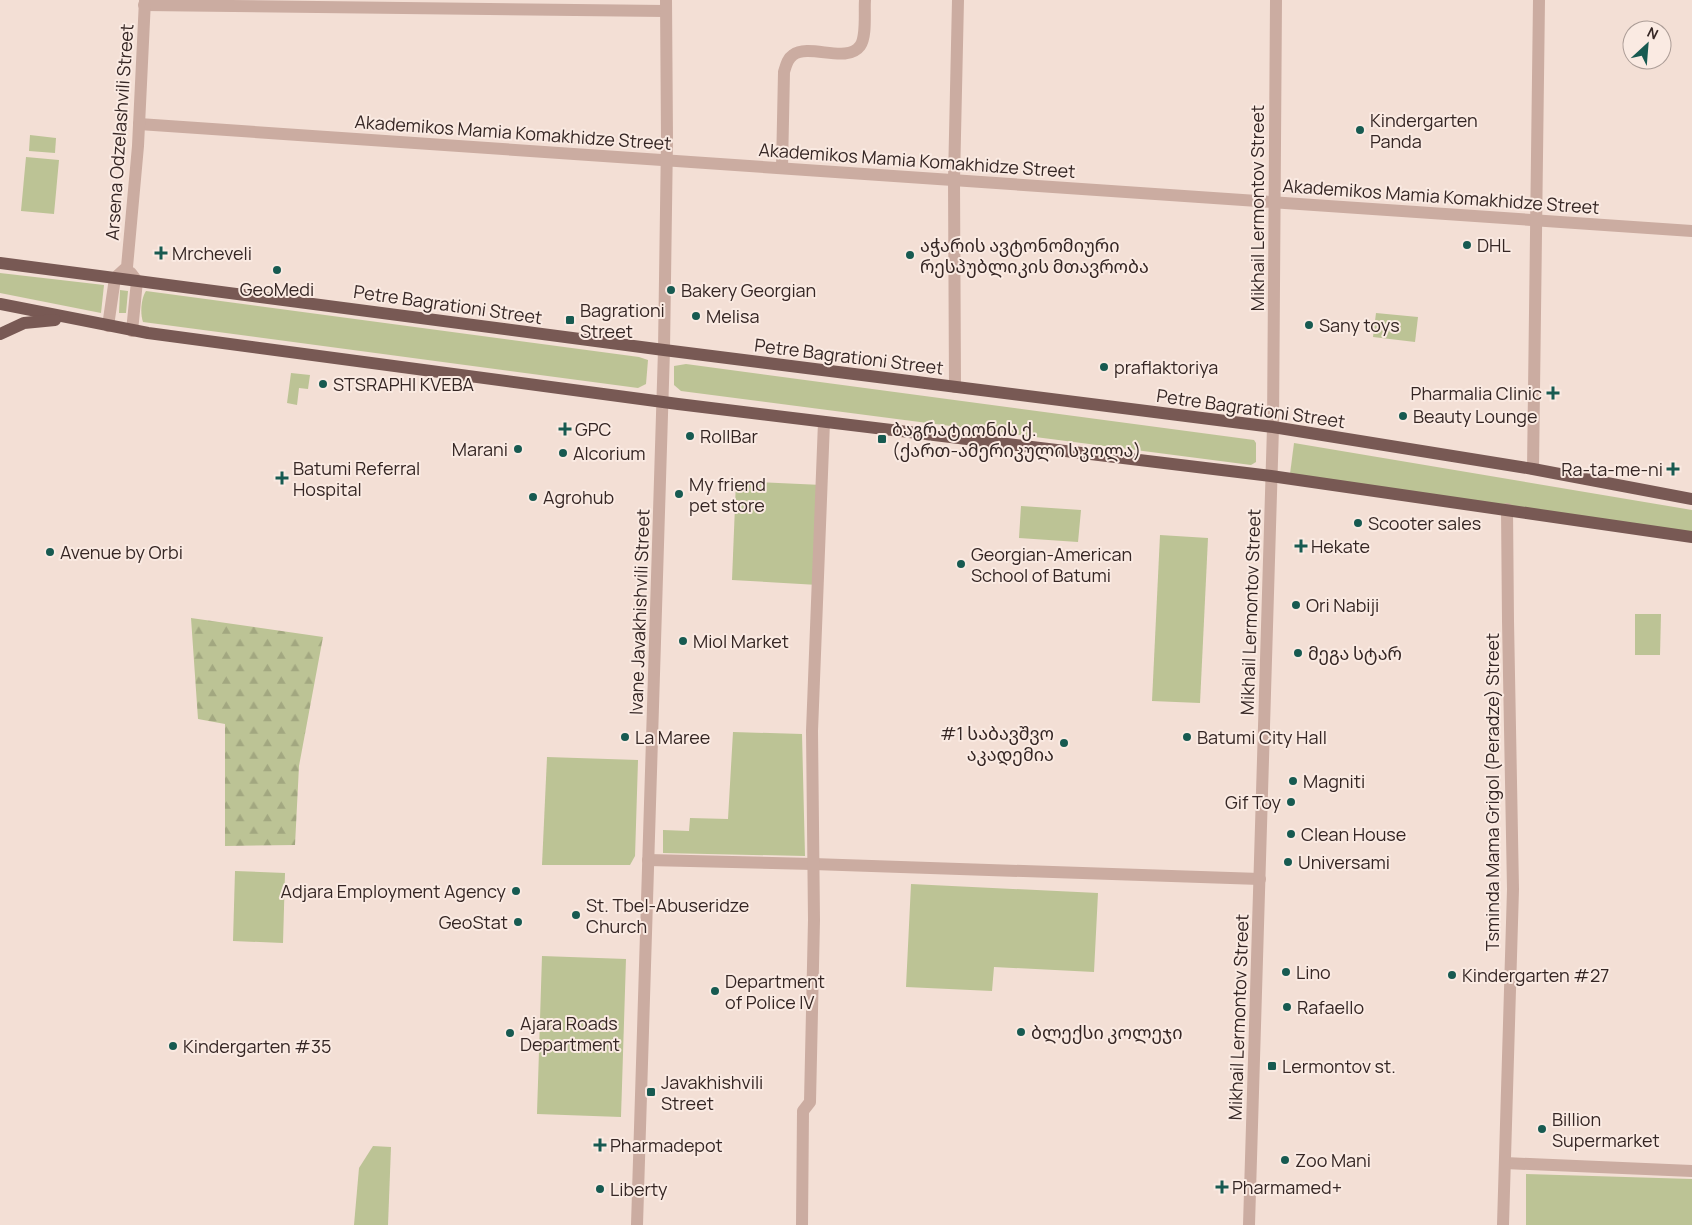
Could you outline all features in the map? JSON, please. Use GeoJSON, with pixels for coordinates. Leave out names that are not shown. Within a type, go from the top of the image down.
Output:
{"type":"FeatureCollection","features":[{"type":"Feature","properties":{"kind":"main road","name":"Petre Bagrationi Street"},"geometry":{"type":"LineString","coordinates":[[0,263],[1273,427],[1533,470],[1692,499]]}},
{"type":"Feature","properties":{"kind":"main road"},"geometry":{"type":"LineString","coordinates":[[0,304],[132,331],[662,402],[1271,476],[1692,537]]}},
{"type":"Feature","properties":{"kind":"main road"},"geometry":{"type":"LineString","coordinates":[[0,334],[24,324],[44,320],[76,320]]}},
{"type":"Feature","properties":{"kind":"street"},"geometry":{"type":"LineString","coordinates":[[782,168],[784,72],[788,60],[794,54],[807,52],[844,54],[852,52],[860,46],[864,36],[864,0]]}},
{"type":"Feature","properties":{"kind":"street"},"geometry":{"type":"LineString","coordinates":[[955,387],[954,180],[958,0]]}},
{"type":"Feature","properties":{"kind":"street","name":"Mikhail Lermontov Street"},"geometry":{"type":"LineString","coordinates":[[1249,1225],[1273,427],[1276,0]]}},
{"type":"Feature","properties":{"kind":"street"},"geometry":{"type":"LineString","coordinates":[[1533,470],[1539,0]]}},
{"type":"Feature","properties":{"kind":"street"},"geometry":{"type":"LineString","coordinates":[[145,3],[666,5]]}},
{"type":"Feature","properties":{"kind":"street","name":"Arsena Odzelashvili Street"},"geometry":{"type":"LineString","coordinates":[[127,267],[139,124],[145,3]]}},
{"type":"Feature","properties":{"kind":"street","name":"Ivane Javakhishvili Street"},"geometry":{"type":"LineString","coordinates":[[637,1225],[664,350],[666,5]]}},
{"type":"Feature","properties":{"kind":"street","name":"Akademikos Mamia Komakhidze Street"},"geometry":{"type":"LineString","coordinates":[[139,124],[1692,231]]}},
{"type":"Feature","properties":{"kind":"street"},"geometry":{"type":"LineString","coordinates":[[108,326],[115,278],[127,267],[137,281],[132,331]]}},
{"type":"Feature","properties":{"kind":"street"},"geometry":{"type":"LineString","coordinates":[[802,1225],[803,1111],[810,1102],[814,920],[812,731],[824,422]]}},
{"type":"Feature","properties":{"kind":"street","name":"Tsminda Mama Grigol (Peradze) Street"},"geometry":{"type":"LineString","coordinates":[[1503,1225],[1513,889],[1507,510]]}},
{"type":"Feature","properties":{"kind":"street"},"geometry":{"type":"LineString","coordinates":[[648,860],[1260,879]]}},
{"type":"Feature","properties":{"kind":"street"},"geometry":{"type":"LineString","coordinates":[[1505,1163],[1692,1171]]}},
{"type":"Feature","properties":{"kind":"green space"},"geometry":{"type":"Polygon","coordinates":[[[30,135],[56,138],[55,153],[29,151],[30,135]]]}},
{"type":"Feature","properties":{"kind":"green space"},"geometry":{"type":"Polygon","coordinates":[[[26,157],[59,160],[54,214],[21,211],[26,157]]]}},
{"type":"Feature","properties":{"kind":"green space"},"geometry":{"type":"Polygon","coordinates":[[[0,273],[104,285],[101,313],[0,293],[0,273]]]}},
{"type":"Feature","properties":{"kind":"green space"},"geometry":{"type":"Polygon","coordinates":[[[120,290],[128,291],[126,313],[119,313],[120,290]]]}},
{"type":"Feature","properties":{"kind":"green space"},"geometry":{"type":"Polygon","coordinates":[[[146,291],[639,357],[648,360],[646,384],[638,388],[143,322],[142,306],[146,291]]]}},
{"type":"Feature","properties":{"kind":"green space"},"geometry":{"type":"Polygon","coordinates":[[[1376,313],[1418,317],[1415,342],[1373,337],[1376,313]]]}},
{"type":"Feature","properties":{"kind":"green space"},"geometry":{"type":"Polygon","coordinates":[[[686,364],[1254,440],[1256,443],[1256,462],[1251,465],[681,391],[674,385],[674,366],[686,364]]]}},
{"type":"Feature","properties":{"kind":"green space"},"geometry":{"type":"Polygon","coordinates":[[[291,373],[310,375],[308,389],[299,388],[297,405],[287,403],[291,373]]]}},
{"type":"Feature","properties":{"kind":"green space"},"geometry":{"type":"Polygon","coordinates":[[[1294,443],[1692,510],[1692,532],[1290,474],[1294,443]]]}},
{"type":"Feature","properties":{"kind":"green space"},"geometry":{"type":"Polygon","coordinates":[[[736,481],[822,485],[818,585],[732,580],[736,481]]]}},
{"type":"Feature","properties":{"kind":"green space"},"geometry":{"type":"Polygon","coordinates":[[[1021,506],[1081,510],[1078,542],[1019,538],[1021,506]]]}},
{"type":"Feature","properties":{"kind":"green space"},"geometry":{"type":"Polygon","coordinates":[[[1160,535],[1208,538],[1200,703],[1152,701],[1160,535]]]}},
{"type":"Feature","properties":{"kind":"green space"},"geometry":{"type":"Polygon","coordinates":[[[1635,614],[1661,614],[1660,655],[1635,655],[1635,614]]]}},
{"type":"Feature","properties":{"kind":"green space"},"geometry":{"type":"Polygon","coordinates":[[[191,618],[323,637],[299,766],[295,845],[225,846],[225,724],[198,719],[191,618]]]}},
{"type":"Feature","properties":{"kind":"green space"},"geometry":{"type":"Polygon","coordinates":[[[733,732],[802,734],[805,856],[663,853],[663,830],[689,831],[690,818],[728,819],[733,732]]]}},
{"type":"Feature","properties":{"kind":"green space"},"geometry":{"type":"Polygon","coordinates":[[[547,757],[638,760],[635,856],[630,865],[542,865],[547,757]]]}},
{"type":"Feature","properties":{"kind":"green space"},"geometry":{"type":"Polygon","coordinates":[[[235,871],[285,873],[283,943],[233,941],[235,871]]]}},
{"type":"Feature","properties":{"kind":"green space"},"geometry":{"type":"Polygon","coordinates":[[[911,884],[1098,893],[1094,972],[994,967],[992,991],[906,987],[911,884]]]}},
{"type":"Feature","properties":{"kind":"green space"},"geometry":{"type":"Polygon","coordinates":[[[542,956],[626,959],[621,1117],[537,1114],[542,956]]]}},
{"type":"Feature","properties":{"kind":"green space"},"geometry":{"type":"Polygon","coordinates":[[[373,1146],[391,1147],[388,1225],[354,1225],[359,1168],[373,1146]]]}},
{"type":"Feature","properties":{"kind":"green space"},"geometry":{"type":"Polygon","coordinates":[[[1526,1174],[1692,1179],[1692,1225],[1526,1225],[1526,1174]]]}},
{"type":"Feature","properties":{"kind":"place","name":"Kindergarten Panda"},"geometry":{"type":"Point","coordinates":[1360,130]}},
{"type":"Feature","properties":{"kind":"place","name":"DHL"},"geometry":{"type":"Point","coordinates":[1467,245]}},
{"type":"Feature","properties":{"kind":"place","name":"Mrcheveli"},"geometry":{"type":"Point","coordinates":[161,253]}},
{"type":"Feature","properties":{"kind":"place","name":"აჭარის ავტონომიური რესპუბლიკის მთავრობა"},"geometry":{"type":"Point","coordinates":[910,255]}},
{"type":"Feature","properties":{"kind":"place","name":"GeoMedi"},"geometry":{"type":"Point","coordinates":[277,270]}},
{"type":"Feature","properties":{"kind":"place","name":"Bakery Georgian"},"geometry":{"type":"Point","coordinates":[671,290]}},
{"type":"Feature","properties":{"kind":"place","name":"Melisa"},"geometry":{"type":"Point","coordinates":[696,316]}},
{"type":"Feature","properties":{"kind":"place","name":"Bagrationi Street"},"geometry":{"type":"Point","coordinates":[570,320]}},
{"type":"Feature","properties":{"kind":"place","name":"Sany toys"},"geometry":{"type":"Point","coordinates":[1309,325]}},
{"type":"Feature","properties":{"kind":"place","name":"praflaktoriya"},"geometry":{"type":"Point","coordinates":[1104,367]}},
{"type":"Feature","properties":{"kind":"place","name":"STSRAPHI KVEBA"},"geometry":{"type":"Point","coordinates":[323,384]}},
{"type":"Feature","properties":{"kind":"place","name":"Pharmalia Clinic"},"geometry":{"type":"Point","coordinates":[1553,393]}},
{"type":"Feature","properties":{"kind":"place","name":"Beauty Lounge"},"geometry":{"type":"Point","coordinates":[1403,416]}},
{"type":"Feature","properties":{"kind":"place","name":"GPC"},"geometry":{"type":"Point","coordinates":[565,429]}},
{"type":"Feature","properties":{"kind":"place","name":"RollBar"},"geometry":{"type":"Point","coordinates":[690,436]}},
{"type":"Feature","properties":{"kind":"place","name":"ბაგრატიონის ქ. (ქართ-ამერიკული სკოლა)"},"geometry":{"type":"Point","coordinates":[882,439]}},
{"type":"Feature","properties":{"kind":"place","name":"Marani"},"geometry":{"type":"Point","coordinates":[518,449]}},
{"type":"Feature","properties":{"kind":"place","name":"Alcorium"},"geometry":{"type":"Point","coordinates":[563,453]}},
{"type":"Feature","properties":{"kind":"place","name":"Ra-ta-me-ni"},"geometry":{"type":"Point","coordinates":[1673,469]}},
{"type":"Feature","properties":{"kind":"place","name":"Batumi Referral Hospital"},"geometry":{"type":"Point","coordinates":[282,478]}},
{"type":"Feature","properties":{"kind":"place","name":"My friend pet store"},"geometry":{"type":"Point","coordinates":[679,494]}},
{"type":"Feature","properties":{"kind":"place","name":"Agrohub"},"geometry":{"type":"Point","coordinates":[533,497]}},
{"type":"Feature","properties":{"kind":"place","name":"Scooter sales"},"geometry":{"type":"Point","coordinates":[1358,523]}},
{"type":"Feature","properties":{"kind":"place","name":"Hekate"},"geometry":{"type":"Point","coordinates":[1301,546]}},
{"type":"Feature","properties":{"kind":"place","name":"Avenue by Orbi"},"geometry":{"type":"Point","coordinates":[50,552]}},
{"type":"Feature","properties":{"kind":"place","name":"Georgian-American School of Batumi"},"geometry":{"type":"Point","coordinates":[961,564]}},
{"type":"Feature","properties":{"kind":"place","name":"Ori Nabiji"},"geometry":{"type":"Point","coordinates":[1296,605]}},
{"type":"Feature","properties":{"kind":"place","name":"Miol Market"},"geometry":{"type":"Point","coordinates":[683,641]}},
{"type":"Feature","properties":{"kind":"place","name":"მეგა სტარ"},"geometry":{"type":"Point","coordinates":[1298,653]}},
{"type":"Feature","properties":{"kind":"place","name":"La Maree"},"geometry":{"type":"Point","coordinates":[625,737]}},
{"type":"Feature","properties":{"kind":"place","name":"Batumi City Hall"},"geometry":{"type":"Point","coordinates":[1187,737]}},
{"type":"Feature","properties":{"kind":"place","name":"#1 საბავშვო აკადემია"},"geometry":{"type":"Point","coordinates":[1064,743]}},
{"type":"Feature","properties":{"kind":"place","name":"Magniti"},"geometry":{"type":"Point","coordinates":[1293,781]}},
{"type":"Feature","properties":{"kind":"place","name":"Gif Toy"},"geometry":{"type":"Point","coordinates":[1291,802]}},
{"type":"Feature","properties":{"kind":"place","name":"Clean House"},"geometry":{"type":"Point","coordinates":[1291,834]}},
{"type":"Feature","properties":{"kind":"place","name":"Universami"},"geometry":{"type":"Point","coordinates":[1288,862]}},
{"type":"Feature","properties":{"kind":"place","name":"Adjara Employment Agency"},"geometry":{"type":"Point","coordinates":[516,891]}},
{"type":"Feature","properties":{"kind":"place","name":"St. Tbel-Abuseridze Church"},"geometry":{"type":"Point","coordinates":[576,915]}},
{"type":"Feature","properties":{"kind":"place","name":"GeoStat"},"geometry":{"type":"Point","coordinates":[518,922]}},
{"type":"Feature","properties":{"kind":"place","name":"Lino"},"geometry":{"type":"Point","coordinates":[1286,972]}},
{"type":"Feature","properties":{"kind":"place","name":"Kindergarten #27"},"geometry":{"type":"Point","coordinates":[1452,975]}},
{"type":"Feature","properties":{"kind":"place","name":"Department of Police IV"},"geometry":{"type":"Point","coordinates":[715,991]}},
{"type":"Feature","properties":{"kind":"place","name":"Rafaello"},"geometry":{"type":"Point","coordinates":[1287,1007]}},
{"type":"Feature","properties":{"kind":"place","name":"ბლექსი კოლეჯი"},"geometry":{"type":"Point","coordinates":[1021,1032]}},
{"type":"Feature","properties":{"kind":"place","name":"Ajara Roads Department"},"geometry":{"type":"Point","coordinates":[510,1033]}},
{"type":"Feature","properties":{"kind":"place","name":"Kindergarten #35"},"geometry":{"type":"Point","coordinates":[173,1046]}},
{"type":"Feature","properties":{"kind":"place","name":"Lermontov st."},"geometry":{"type":"Point","coordinates":[1272,1066]}},
{"type":"Feature","properties":{"kind":"place","name":"Javakhishvili Street"},"geometry":{"type":"Point","coordinates":[651,1092]}},
{"type":"Feature","properties":{"kind":"place","name":"Billion Supermarket"},"geometry":{"type":"Point","coordinates":[1542,1129]}},
{"type":"Feature","properties":{"kind":"place","name":"Pharmadepot"},"geometry":{"type":"Point","coordinates":[600,1145]}},
{"type":"Feature","properties":{"kind":"place","name":"Zoo Mani"},"geometry":{"type":"Point","coordinates":[1285,1160]}},
{"type":"Feature","properties":{"kind":"place","name":"Pharmamed+"},"geometry":{"type":"Point","coordinates":[1222,1187]}},
{"type":"Feature","properties":{"kind":"place","name":"Liberty"},"geometry":{"type":"Point","coordinates":[600,1189]}}]}
